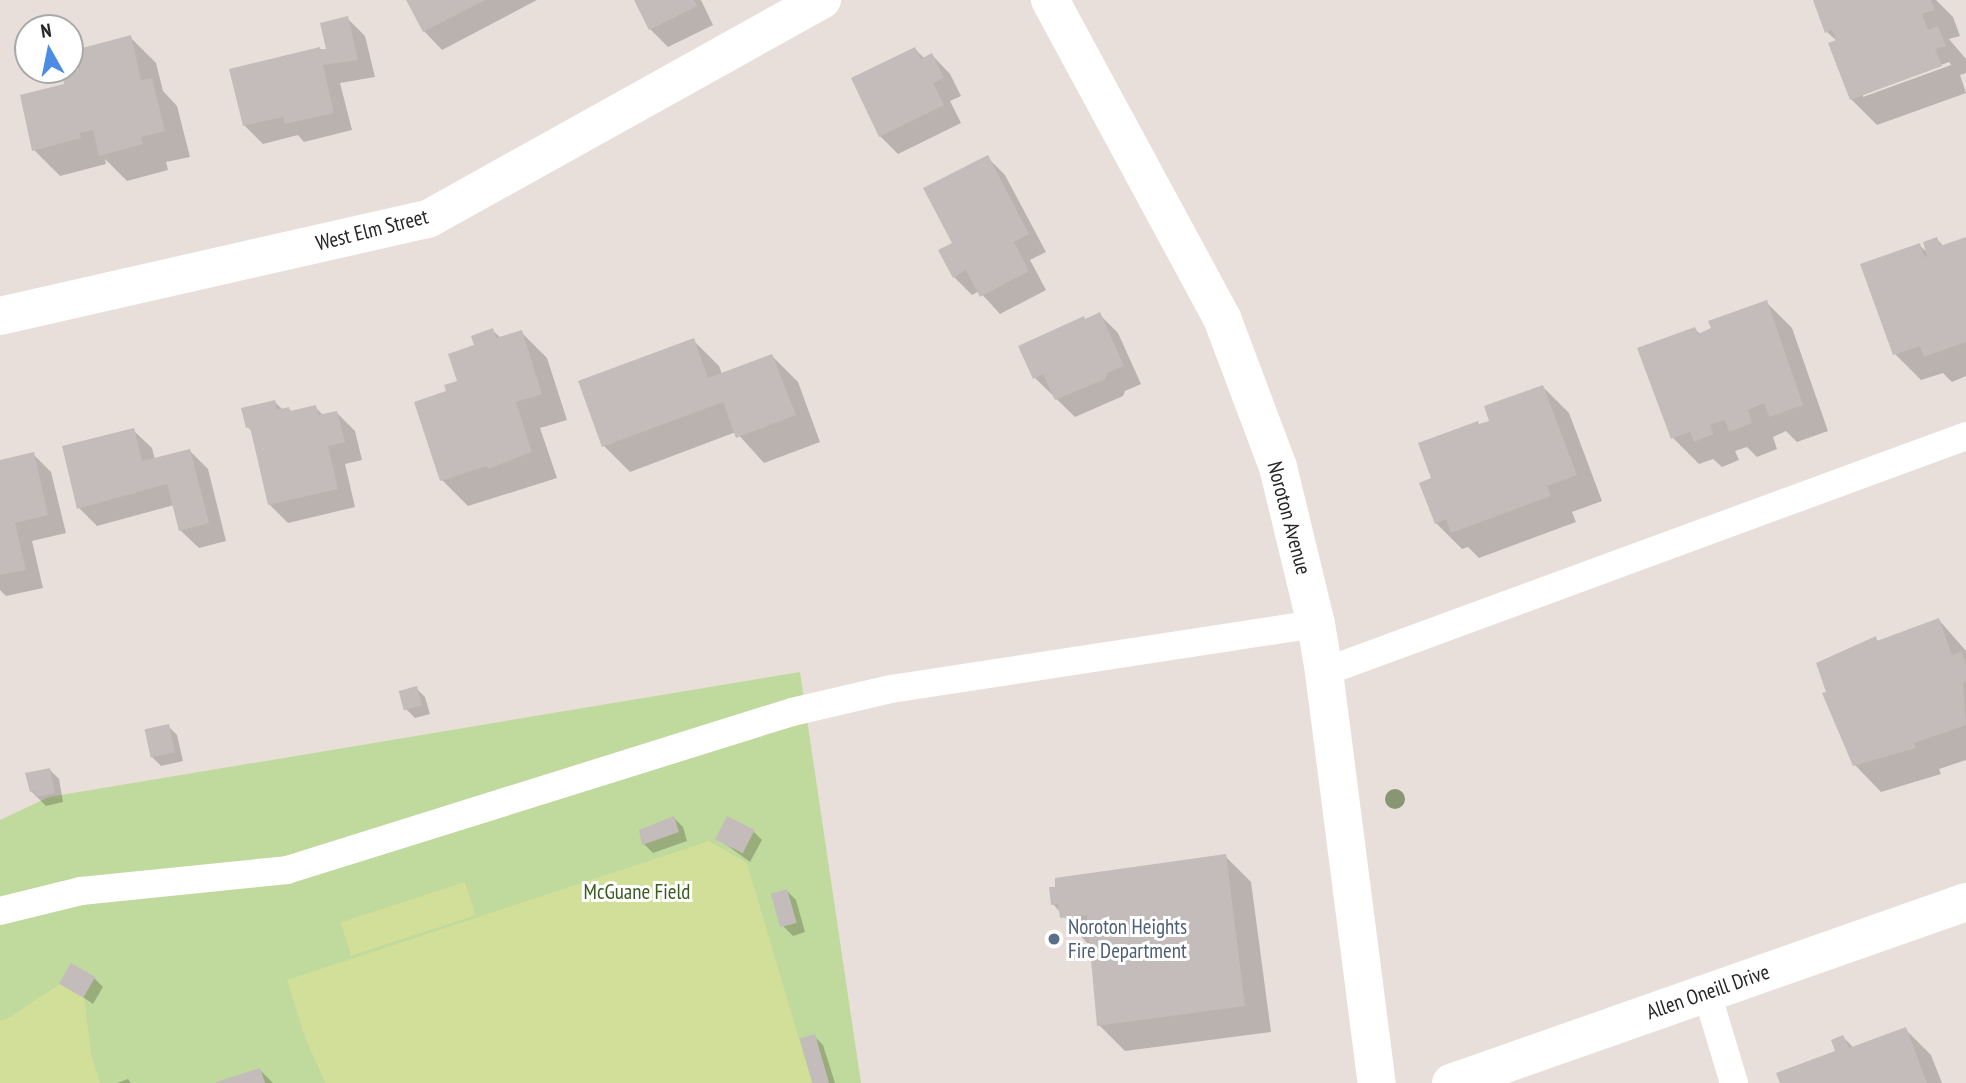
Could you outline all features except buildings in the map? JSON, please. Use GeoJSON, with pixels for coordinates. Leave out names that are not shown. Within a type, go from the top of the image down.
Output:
{"type":"FeatureCollection","features":[{"type":"Feature","properties":{"kind":"street","name":"West Elm Street"},"geometry":{"type":"LineString","coordinates":[[0,316],[428,219],[821,0]]}},
{"type":"Feature","properties":{"kind":"street","name":"Noroton Avenue"},"geometry":{"type":"LineString","coordinates":[[1050,0],[1222,318],[1278,467],[1316,624],[1324,671],[1377,1083]]}},
{"type":"Feature","properties":{"kind":"street","name":"Allen Oneill Drive"},"geometry":{"type":"LineString","coordinates":[[1451,1083],[1966,901]]}},
{"type":"Feature","properties":{"kind":"lane"},"geometry":{"type":"LineString","coordinates":[[1324,671],[1966,436]]}},
{"type":"Feature","properties":{"kind":"lane"},"geometry":{"type":"LineString","coordinates":[[0,911],[80,891],[287,870],[779,715],[866,695],[1316,624]]}},
{"type":"Feature","properties":{"kind":"lane"},"geometry":{"type":"LineString","coordinates":[[1707,993],[1734,1083]]}},
{"type":"Feature","properties":{"kind":"green space","name":"McGuane Field"},"geometry":{"type":"Polygon","coordinates":[[[800,672],[861,1083],[0,1083],[0,820],[49,797],[800,672]]]}},
{"type":"Feature","properties":{"kind":"green space"},"geometry":{"type":"Polygon","coordinates":[[[709,841],[747,863],[812,1083],[325,1083],[305,1037],[287,980],[709,841]]]}},
{"type":"Feature","properties":{"kind":"green space"},"geometry":{"type":"Polygon","coordinates":[[[465,882],[476,915],[351,956],[340,922],[465,882]]]}},
{"type":"Feature","properties":{"kind":"green space"},"geometry":{"type":"Polygon","coordinates":[[[60,984],[84,997],[91,1054],[100,1083],[0,1083],[0,1021],[60,984]]]}},
{"type":"Feature","properties":{"kind":"place","name":"Noroton Heights Fire Department"},"geometry":{"type":"Point","coordinates":[1054,939]}}]}
